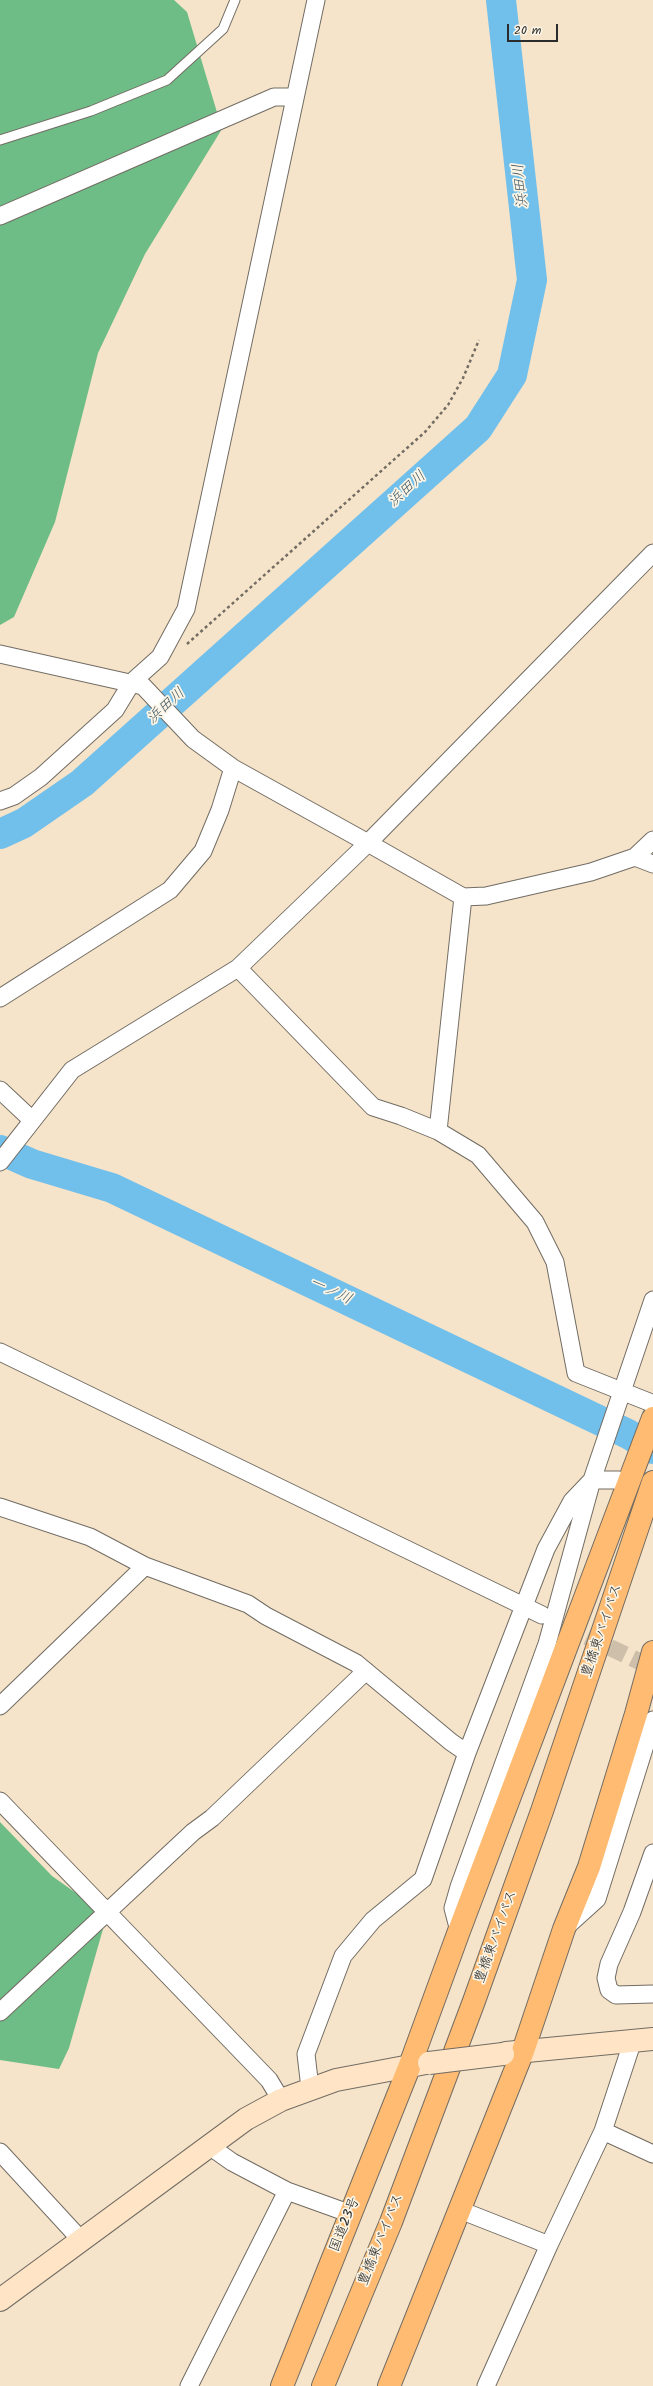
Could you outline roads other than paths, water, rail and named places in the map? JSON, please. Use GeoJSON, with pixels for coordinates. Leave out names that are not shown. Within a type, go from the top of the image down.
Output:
{"type":"FeatureCollection","features":[{"type":"Feature","properties":{"kind":"highway","name":"国道23号"},"geometry":{"type":"LineString","coordinates":[[282,2386],[351,2214],[419,2064],[458,1931],[651,1410]]}},
{"type":"Feature","properties":{"kind":"highway","name":"豊橋東バイパス"},"geometry":{"type":"LineString","coordinates":[[323,2386],[390,2222],[477,1994],[542,1811],[652,1485]]}},
{"type":"Feature","properties":{"kind":"highway"},"geometry":{"type":"LineString","coordinates":[[389,2386],[460,2210],[513,2052],[589,1867],[636,1714],[653,1652]]}},
{"type":"Feature","properties":{"kind":"street"},"geometry":{"type":"LineString","coordinates":[[0,801],[14,796],[41,778],[115,710],[160,657],[186,609],[316,0]]}},
{"type":"Feature","properties":{"kind":"street"},"geometry":{"type":"LineString","coordinates":[[0,216],[274,97],[295,97]]}},
{"type":"Feature","properties":{"kind":"street"},"geometry":{"type":"LineString","coordinates":[[0,1162],[72,1070],[238,968],[368,843],[653,553]]}},
{"type":"Feature","properties":{"kind":"street"},"geometry":{"type":"LineString","coordinates":[[0,654],[138,684],[194,740],[233,768],[462,897],[494,894],[592,872],[635,857],[653,840]]}},
{"type":"Feature","properties":{"kind":"street"},"geometry":{"type":"LineString","coordinates":[[0,998],[170,890],[203,851],[220,810],[233,768]]}},
{"type":"Feature","properties":{"kind":"street"},"geometry":{"type":"LineString","coordinates":[[635,857],[653,864]]}},
{"type":"Feature","properties":{"kind":"street"},"geometry":{"type":"LineString","coordinates":[[438,1131],[462,897]]}},
{"type":"Feature","properties":{"kind":"street"},"geometry":{"type":"LineString","coordinates":[[238,968],[373,1107],[401,1116],[438,1131],[478,1155],[535,1222],[555,1262],[576,1373],[651,1410]]}},
{"type":"Feature","properties":{"kind":"street"},"geometry":{"type":"LineString","coordinates":[[0,1090],[28,1125]]}},
{"type":"Feature","properties":{"kind":"street"},"geometry":{"type":"LineString","coordinates":[[458,1931],[453,1908],[459,1887],[547,1644],[592,1480],[653,1300]]}},
{"type":"Feature","properties":{"kind":"street"},"geometry":{"type":"LineString","coordinates":[[0,1352],[522,1607],[542,1615]]}},
{"type":"Feature","properties":{"kind":"street"},"geometry":{"type":"LineString","coordinates":[[310,2088],[306,2054],[343,1956],[373,1920],[423,1879],[467,1753],[522,1607],[546,1549],[572,1501],[592,1480],[625,1479]]}},
{"type":"Feature","properties":{"kind":"street"},"geometry":{"type":"LineString","coordinates":[[0,1507],[90,1537],[145,1566],[248,1604],[266,1616],[356,1663],[451,1742],[467,1753]]}},
{"type":"Feature","properties":{"kind":"street"},"geometry":{"type":"LineString","coordinates":[[0,1706],[145,1566]]}},
{"type":"Feature","properties":{"kind":"street"},"geometry":{"type":"LineString","coordinates":[[0,2012],[106,1911],[193,1832],[212,1818],[366,1671]]}},
{"type":"Feature","properties":{"kind":"street"},"geometry":{"type":"LineString","coordinates":[[564,1929],[597,1899],[653,1720]]}},
{"type":"Feature","properties":{"kind":"street"},"geometry":{"type":"LineString","coordinates":[[0,1801],[269,2080],[281,2100]]}},
{"type":"Feature","properties":{"kind":"street"},"geometry":{"type":"LineString","coordinates":[[652,1859],[632,1912],[609,1964],[606,1978],[609,1990],[616,1995],[653,1994]]}},
{"type":"Feature","properties":{"kind":"street"},"geometry":{"type":"LineString","coordinates":[[0,2300],[208,2145],[246,2119],[281,2100],[310,2088],[336,2080],[419,2064],[513,2052],[643,2040],[486,2386]]}},
{"type":"Feature","properties":{"kind":"street"},"geometry":{"type":"LineString","coordinates":[[603,2131],[653,2154]]}},
{"type":"Feature","properties":{"kind":"street"},"geometry":{"type":"LineString","coordinates":[[208,2145],[232,2162],[287,2191],[351,2214]]}},
{"type":"Feature","properties":{"kind":"street"},"geometry":{"type":"LineString","coordinates":[[0,2152],[81,2240]]}},
{"type":"Feature","properties":{"kind":"street"},"geometry":{"type":"LineString","coordinates":[[189,2386],[287,2191]]}},
{"type":"Feature","properties":{"kind":"street"},"geometry":{"type":"LineString","coordinates":[[460,2210],[549,2245]]}},
{"type":"Feature","properties":{"kind":"lane"},"geometry":{"type":"LineString","coordinates":[[0,140],[91,111],[167,80],[223,29],[235,0]]}},
{"type":"Feature","properties":{"kind":"waterway","name":"浜田川"},"geometry":{"type":"LineString","coordinates":[[0,834],[24,823],[82,783],[478,428],[512,375],[532,280],[501,0]]}},
{"type":"Feature","properties":{"kind":"waterway","name":"一ノ川"},"geometry":{"type":"LineString","coordinates":[[0,1150],[32,1164],[112,1188],[628,1434],[653,1449]]}},
{"type":"Feature","properties":{"kind":"tunnel"},"geometry":{"type":"LineString","coordinates":[[542,1615],[653,1668]]}}]}
